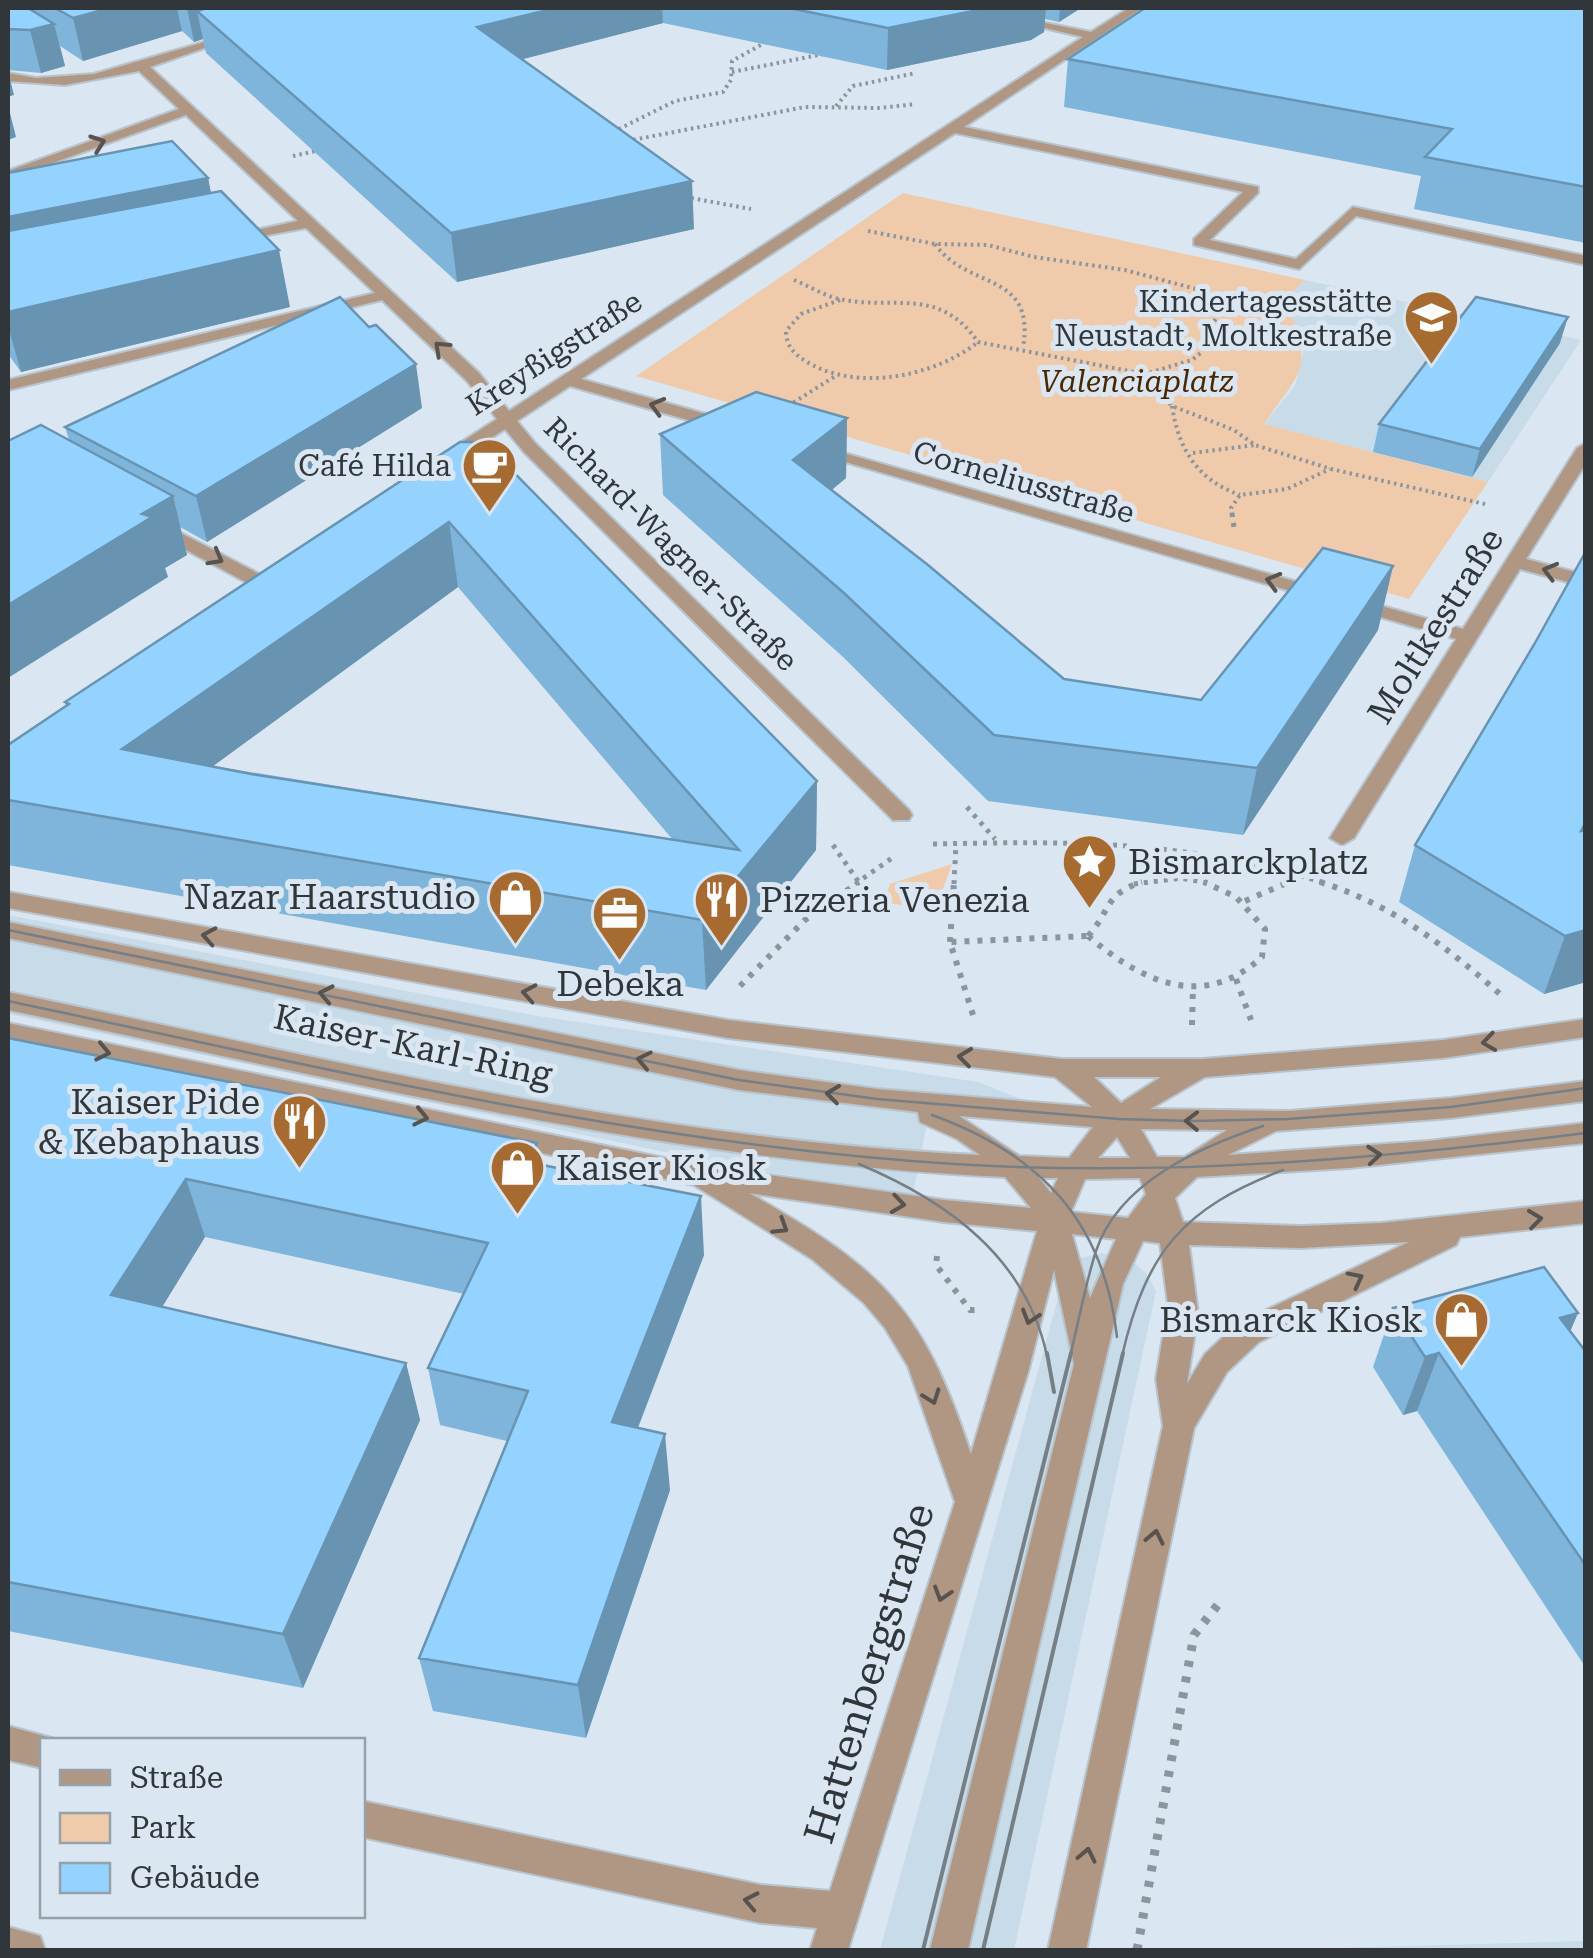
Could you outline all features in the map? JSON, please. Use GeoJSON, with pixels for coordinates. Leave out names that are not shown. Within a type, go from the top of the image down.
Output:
{"type":"FeatureCollection","features":[{"type":"Feature","properties":{"kind":"street","name":"Kreyßigstraße"},"geometry":{"type":"LineString","coordinates":[[426,473],[1136,8]]}},
{"type":"Feature","properties":{"kind":"street"},"geometry":{"type":"LineString","coordinates":[[998,14],[1093,36]]}},
{"type":"Feature","properties":{"kind":"street"},"geometry":{"type":"LineString","coordinates":[[8,77],[31,83],[98,75],[140,66],[243,32]]}},
{"type":"Feature","properties":{"kind":"street"},"geometry":{"type":"LineString","coordinates":[[75,66],[98,75]]}},
{"type":"Feature","properties":{"kind":"street","name":"Richard-Wagner-Straße"},"geometry":{"type":"LineString","coordinates":[[140,66],[472,377],[530,448],[901,814]]}},
{"type":"Feature","properties":{"kind":"street"},"geometry":{"type":"LineString","coordinates":[[8,175],[188,110]]}},
{"type":"Feature","properties":{"kind":"street"},"geometry":{"type":"LineString","coordinates":[[958,124],[1253,190],[1199,242],[1299,264],[1353,211],[1586,261]]}},
{"type":"Feature","properties":{"kind":"street"},"geometry":{"type":"LineString","coordinates":[[212,243],[308,223]]}},
{"type":"Feature","properties":{"kind":"street"},"geometry":{"type":"LineString","coordinates":[[8,385],[386,295]]}},
{"type":"Feature","properties":{"kind":"street"},"geometry":{"type":"LineString","coordinates":[[566,380],[756,434]]}},
{"type":"Feature","properties":{"kind":"street","name":"Corneliusstraße"},"geometry":{"type":"LineString","coordinates":[[794,444],[1468,636]]}},
{"type":"Feature","properties":{"kind":"street","name":"Moltkestraße"},"geometry":{"type":"LineString","coordinates":[[1342,838],[1586,448]]}},
{"type":"Feature","properties":{"kind":"street"},"geometry":{"type":"LineString","coordinates":[[143,518],[260,582]]}},
{"type":"Feature","properties":{"kind":"street"},"geometry":{"type":"LineString","coordinates":[[1514,562],[1586,580]]}},
{"type":"Feature","properties":{"kind":"street","name":"Kaiser-Karl-Ring"},"geometry":{"type":"LineString","coordinates":[[8,900],[728,1029],[1062,1068]]}},
{"type":"Feature","properties":{"kind":"street","name":"Kaiser-Karl-Ring"},"geometry":{"type":"LineString","coordinates":[[8,930],[739,1080],[877,1099]]}},
{"type":"Feature","properties":{"kind":"street","name":"Kaiser-Karl-Ring"},"geometry":{"type":"LineString","coordinates":[[8,1002],[624,1127],[806,1150],[1012,1167]]}},
{"type":"Feature","properties":{"kind":"street"},"geometry":{"type":"LineString","coordinates":[[1062,1068],[1202,1068],[1442,1048],[1586,1028]]}},
{"type":"Feature","properties":{"kind":"street","name":"Kaiser-Karl-Ring"},"geometry":{"type":"LineString","coordinates":[[8,1032],[698,1176]]}},
{"type":"Feature","properties":{"kind":"street"},"geometry":{"type":"LineString","coordinates":[[1062,1068],[1082,1080],[1119,1119],[1154,1181],[1172,1233],[1184,1309],[1171,1377],[1179,1426]]}},
{"type":"Feature","properties":{"kind":"street"},"geometry":{"type":"LineString","coordinates":[[971,1501],[1033,1309],[1054,1223],[1076,1169],[1096,1140],[1152,1092],[1202,1068]]}},
{"type":"Feature","properties":{"kind":"street"},"geometry":{"type":"LineString","coordinates":[[877,1099],[1119,1119],[1289,1121],[1450,1108],[1586,1090]]}},
{"type":"Feature","properties":{"kind":"street"},"geometry":{"type":"LineString","coordinates":[[877,1099],[957,1122],[1012,1167],[1054,1223],[1079,1310],[1087,1375]]}},
{"type":"Feature","properties":{"kind":"street"},"geometry":{"type":"LineString","coordinates":[[1012,1167],[1076,1169],[1154,1181],[1228,1141],[1261,1127],[1289,1121]]}},
{"type":"Feature","properties":{"kind":"street"},"geometry":{"type":"LineString","coordinates":[[1184,1168],[1440,1150],[1586,1133]]}},
{"type":"Feature","properties":{"kind":"street"},"geometry":{"type":"LineString","coordinates":[[698,1176],[1054,1223],[1172,1233],[1301,1237],[1484,1225],[1586,1212]]}},
{"type":"Feature","properties":{"kind":"street","name":"Hattenbergstraße"},"geometry":{"type":"LineString","coordinates":[[698,1176],[848,1268],[889,1310],[915,1350],[971,1501],[828,1950]]}},
{"type":"Feature","properties":{"kind":"street"},"geometry":{"type":"LineString","coordinates":[[949,1950],[1108,1284],[1154,1181]]}},
{"type":"Feature","properties":{"kind":"street"},"geometry":{"type":"LineString","coordinates":[[1067,1950],[1179,1426],[1216,1363],[1248,1333],[1430,1242],[1484,1225]]}},
{"type":"Feature","properties":{"kind":"street"},"geometry":{"type":"LineString","coordinates":[[8,1744],[40,1751]]}},
{"type":"Feature","properties":{"kind":"street"},"geometry":{"type":"LineString","coordinates":[[365,1820],[761,1904],[842,1911]]}},
{"type":"Feature","properties":{"kind":"street"},"geometry":{"type":"LineString","coordinates":[[8,1946],[26,1950]]}},
{"type":"Feature","properties":{"kind":"path"},"geometry":{"type":"LineString","coordinates":[[602,137],[676,102],[724,92],[732,62],[775,38]]}},
{"type":"Feature","properties":{"kind":"path"},"geometry":{"type":"LineString","coordinates":[[732,72],[823,54]]}},
{"type":"Feature","properties":{"kind":"path"},"geometry":{"type":"LineString","coordinates":[[835,107],[852,86],[916,72]]}},
{"type":"Feature","properties":{"kind":"path"},"geometry":{"type":"LineString","coordinates":[[622,142],[805,107],[880,108],[910,103],[935,106],[958,124]]}},
{"type":"Feature","properties":{"kind":"path"},"geometry":{"type":"LineString","coordinates":[[300,154],[320,150]]}},
{"type":"Feature","properties":{"kind":"path"},"geometry":{"type":"LineString","coordinates":[[669,195],[764,212]]}},
{"type":"Feature","properties":{"kind":"path"},"geometry":{"type":"LineString","coordinates":[[785,277],[842,300],[918,302],[961,319],[978,342],[1145,374],[1192,360],[1202,352],[1204,334],[1224,308],[1211,292],[1126,270],[1045,259],[988,245],[935,244],[862,230]]}},
{"type":"Feature","properties":{"kind":"path"},"geometry":{"type":"LineString","coordinates":[[935,244],[943,258],[992,280],[1020,304],[1028,327],[1023,348]]}},
{"type":"Feature","properties":{"kind":"path"},"geometry":{"type":"LineString","coordinates":[[842,300],[802,314],[788,325],[784,338],[792,352],[838,375],[907,372],[964,356],[978,342]]}},
{"type":"Feature","properties":{"kind":"path"},"geometry":{"type":"LineString","coordinates":[[1145,374],[1172,406],[1178,434],[1209,483],[1240,494],[1280,492],[1312,482],[1332,469]]}},
{"type":"Feature","properties":{"kind":"path"},"geometry":{"type":"LineString","coordinates":[[756,434],[785,408],[838,375]]}},
{"type":"Feature","properties":{"kind":"path"},"geometry":{"type":"LineString","coordinates":[[1172,406],[1234,430],[1255,444],[1332,469],[1489,504]]}},
{"type":"Feature","properties":{"kind":"path"},"geometry":{"type":"LineString","coordinates":[[1193,453],[1255,444]]}},
{"type":"Feature","properties":{"kind":"path"},"geometry":{"type":"LineString","coordinates":[[1206,562],[1234,528],[1231,508],[1240,494]]}},
{"type":"Feature","properties":{"kind":"path"},"geometry":{"type":"LineString","coordinates":[[968,806],[996,840]]}},
{"type":"Feature","properties":{"kind":"path"},"geometry":{"type":"LineString","coordinates":[[920,844],[1080,840],[1260,864],[1346,891],[1431,936],[1508,1004]]}},
{"type":"Feature","properties":{"kind":"path"},"geometry":{"type":"LineString","coordinates":[[956,844],[950,942],[973,1021]]}},
{"type":"Feature","properties":{"kind":"path"},"geometry":{"type":"LineString","coordinates":[[832,845],[860,884]]}},
{"type":"Feature","properties":{"kind":"path"},"geometry":{"type":"LineString","coordinates":[[735,992],[769,952],[805,920],[860,884],[907,845]]}},
{"type":"Feature","properties":{"kind":"path"},"geometry":{"type":"LineString","coordinates":[[1164,877],[1168,849]]}},
{"type":"Feature","properties":{"kind":"path"},"geometry":{"type":"LineString","coordinates":[[1245,902],[1298,876]]}},
{"type":"Feature","properties":{"kind":"path"},"geometry":{"type":"LineString","coordinates":[[950,942],[1088,936],[1101,922],[1101,914],[1113,896],[1135,883],[1164,877],[1208,882],[1245,902],[1264,929],[1262,958],[1236,979],[1193,986],[1153,980],[1103,950],[1088,936]]}},
{"type":"Feature","properties":{"kind":"path"},"geometry":{"type":"LineString","coordinates":[[1236,979],[1252,1024]]}},
{"type":"Feature","properties":{"kind":"path"},"geometry":{"type":"LineString","coordinates":[[1193,986],[1194,1034]]}},
{"type":"Feature","properties":{"kind":"path"},"geometry":{"type":"LineString","coordinates":[[939,1240],[936,1265],[970,1310],[994,1309]]}},
{"type":"Feature","properties":{"kind":"path"},"geometry":{"type":"LineString","coordinates":[[935,1288],[948,1281]]}},
{"type":"Feature","properties":{"kind":"path"},"geometry":{"type":"LineString","coordinates":[[1137,1950],[1194,1635],[1220,1602]]}},
{"type":"Feature","properties":{"kind":"shaded area","name":"Kindertagesstätte Neustadt, Moltkestraße"},"geometry":{"type":"Polygon","coordinates":[[[1305,280],[1581,340],[1488,482],[1264,424],[1295,386],[1304,348],[1285,299],[1305,280]]]}},
{"type":"Feature","properties":{"kind":"shaded area"},"geometry":{"type":"Polygon","coordinates":[[[8,915],[538,1016],[978,1082],[1053,1112],[932,1098],[913,1194],[741,1168],[8,1014],[8,915]]]}},
{"type":"Feature","properties":{"kind":"shaded area"},"geometry":{"type":"Polygon","coordinates":[[[1102,1253],[1133,1262],[1146,1273],[1156,1291],[1014,1950],[880,1950],[1067,1267],[1081,1258],[1102,1253]]]}},
{"type":"Feature","properties":{"kind":"shaded area"},"geometry":{"type":"Polygon","coordinates":[[[1585,1941],[1585,1950],[1263,1950],[1585,1941]]]}},
{"type":"Feature","properties":{"kind":"green space","name":"Valenciaplatz"},"geometry":{"type":"Polygon","coordinates":[[[903,193],[1305,280],[1285,299],[1299,340],[1300,366],[1289,390],[1264,424],[1488,482],[1409,599],[636,376],[903,193]]]}},
{"type":"Feature","properties":{"kind":"green space"},"geometry":{"type":"Polygon","coordinates":[[[952,864],[936,908],[883,903],[890,884],[952,864]]]}},
{"type":"Feature","properties":{"kind":"building"},"geometry":{"type":"Polygon","coordinates":[[[8,8],[28,8],[54,24],[30,30],[8,29],[8,8]]]}},
{"type":"Feature","properties":{"kind":"building"},"geometry":{"type":"Polygon","coordinates":[[[55,8],[110,8],[73,18],[55,8]]]}},
{"type":"Feature","properties":{"kind":"building"},"geometry":{"type":"Polygon","coordinates":[[[556,8],[477,27],[692,181],[451,233],[197,11],[556,8]]]}},
{"type":"Feature","properties":{"kind":"building"},"geometry":{"type":"Polygon","coordinates":[[[789,8],[988,8],[888,28],[789,8]]]}},
{"type":"Feature","properties":{"kind":"building"},"geometry":{"type":"Polygon","coordinates":[[[1145,8],[1586,8],[1586,187],[1425,157],[1452,129],[1068,59],[1145,8]]]}},
{"type":"Feature","properties":{"kind":"building"},"geometry":{"type":"Polygon","coordinates":[[[172,141],[208,178],[8,217],[8,173],[172,141]]]}},
{"type":"Feature","properties":{"kind":"building"},"geometry":{"type":"Polygon","coordinates":[[[221,191],[279,250],[8,312],[8,231],[221,191]]]}},
{"type":"Feature","properties":{"kind":"building"},"geometry":{"type":"Polygon","coordinates":[[[340,297],[369,327],[376,325],[416,364],[196,496],[65,427],[340,297]]]}},
{"type":"Feature","properties":{"kind":"building"},"geometry":{"type":"Polygon","coordinates":[[[1476,297],[1568,317],[1480,449],[1379,424],[1476,297]]]}},
{"type":"Feature","properties":{"kind":"building"},"geometry":{"type":"Polygon","coordinates":[[[756,392],[847,418],[793,460],[928,565],[1064,679],[1201,700],[1323,548],[1393,566],[1257,768],[994,735],[844,593],[660,434],[756,392]]]}},
{"type":"Feature","properties":{"kind":"building"},"geometry":{"type":"Polygon","coordinates":[[[41,425],[173,496],[142,514],[152,517],[8,605],[8,441],[41,425]]]}},
{"type":"Feature","properties":{"kind":"building"},"geometry":{"type":"Polygon","coordinates":[[[460,442],[484,442],[817,781],[702,920],[8,800],[8,745],[69,704],[65,702],[460,442]],[[449,522],[122,749],[251,774],[739,850],[449,522]]]}},
{"type":"Feature","properties":{"kind":"building"},"geometry":{"type":"Polygon","coordinates":[[[1586,551],[1586,822],[1581,831],[1586,830],[1586,930],[1565,936],[1415,845],[1586,551]]]}},
{"type":"Feature","properties":{"kind":"building"},"geometry":{"type":"Polygon","coordinates":[[[8,1038],[537,1143],[527,1162],[701,1196],[612,1422],[665,1434],[578,1685],[419,1658],[528,1391],[428,1368],[488,1243],[186,1179],[111,1295],[406,1363],[283,1634],[8,1582],[8,1038]]]}},
{"type":"Feature","properties":{"kind":"building"},"geometry":{"type":"Polygon","coordinates":[[[1544,1267],[1578,1313],[1560,1318],[1586,1352],[1586,1566],[1439,1353],[1425,1357],[1393,1308],[1544,1267]]]}},
{"type":"Feature","properties":{"kind":"tram line"},"geometry":{"type":"LineString","coordinates":[[8,930],[739,1080],[877,1099],[1119,1119],[1192,1121],[1288,1119],[1451,1107],[1586,1088]]}},
{"type":"Feature","properties":{"kind":"tram line"},"geometry":{"type":"LineString","coordinates":[[8,1001],[478,1100],[597,1121],[835,1154],[1028,1167]]}},
{"type":"Feature","properties":{"kind":"tram line"},"geometry":{"type":"LineString","coordinates":[[932,1115],[970,1131],[1028,1167]]}},
{"type":"Feature","properties":{"kind":"tram line"},"geometry":{"type":"LineString","coordinates":[[1169,1167],[1263,1126]]}},
{"type":"Feature","properties":{"kind":"tram line"},"geometry":{"type":"LineString","coordinates":[[1169,1167],[1350,1158],[1586,1133]]}},
{"type":"Feature","properties":{"kind":"tram line"},"geometry":{"type":"LineString","coordinates":[[859,1164],[923,1196],[978,1237],[1021,1289],[1037,1321],[1047,1356]]}},
{"type":"Feature","properties":{"kind":"tram line"},"geometry":{"type":"LineString","coordinates":[[1028,1167],[1169,1167]]}},
{"type":"Feature","properties":{"kind":"tram line"},"geometry":{"type":"LineString","coordinates":[[1028,1167],[1060,1197],[1095,1254]]}},
{"type":"Feature","properties":{"kind":"tram line"},"geometry":{"type":"LineString","coordinates":[[1095,1254],[1107,1227],[1123,1205],[1169,1167]]}},
{"type":"Feature","properties":{"kind":"tram line"},"geometry":{"type":"LineString","coordinates":[[1122,1356],[1143,1288],[1174,1238],[1219,1200],[1283,1170]]}},
{"type":"Feature","properties":{"kind":"tram line"},"geometry":{"type":"LineString","coordinates":[[1070,1356],[1095,1254]]}},
{"type":"Feature","properties":{"kind":"tram line"},"geometry":{"type":"LineString","coordinates":[[1095,1254],[1110,1296],[1117,1337]]}},
{"type":"Feature","properties":{"kind":"tram line"},"geometry":{"type":"LineString","coordinates":[[1047,1353],[1054,1392]]}},
{"type":"Feature","properties":{"kind":"tram line"},"geometry":{"type":"LineString","coordinates":[[923,1950],[1071,1353]]}},
{"type":"Feature","properties":{"kind":"tram line"},"geometry":{"type":"LineString","coordinates":[[983,1950],[1123,1353]]}},
{"type":"Feature","properties":{"kind":"place","name":"Kindertagesstätte Neustadt, Moltkestraße"},"geometry":{"type":"Point","coordinates":[1431,367]}},
{"type":"Feature","properties":{"kind":"place","name":"Café Hilda"},"geometry":{"type":"Point","coordinates":[490,514]}},
{"type":"Feature","properties":{"kind":"place","name":"Bismarckplatz"},"geometry":{"type":"Point","coordinates":[1089,911]}},
{"type":"Feature","properties":{"kind":"place","name":"Nazar Haarstudio"},"geometry":{"type":"Point","coordinates":[515,946]}},
{"type":"Feature","properties":{"kind":"place","name":"Pizzeria Venezia"},"geometry":{"type":"Point","coordinates":[721,949]}},
{"type":"Feature","properties":{"kind":"place","name":"Debeka"},"geometry":{"type":"Point","coordinates":[620,962]}},
{"type":"Feature","properties":{"kind":"place","name":"Kaiser Pide & Kebaphaus"},"geometry":{"type":"Point","coordinates":[299,1171]}},
{"type":"Feature","properties":{"kind":"place","name":"Kaiser Kiosk"},"geometry":{"type":"Point","coordinates":[517,1217]}},
{"type":"Feature","properties":{"kind":"place","name":"Bismarck Kiosk"},"geometry":{"type":"Point","coordinates":[1462,1369]}}]}
